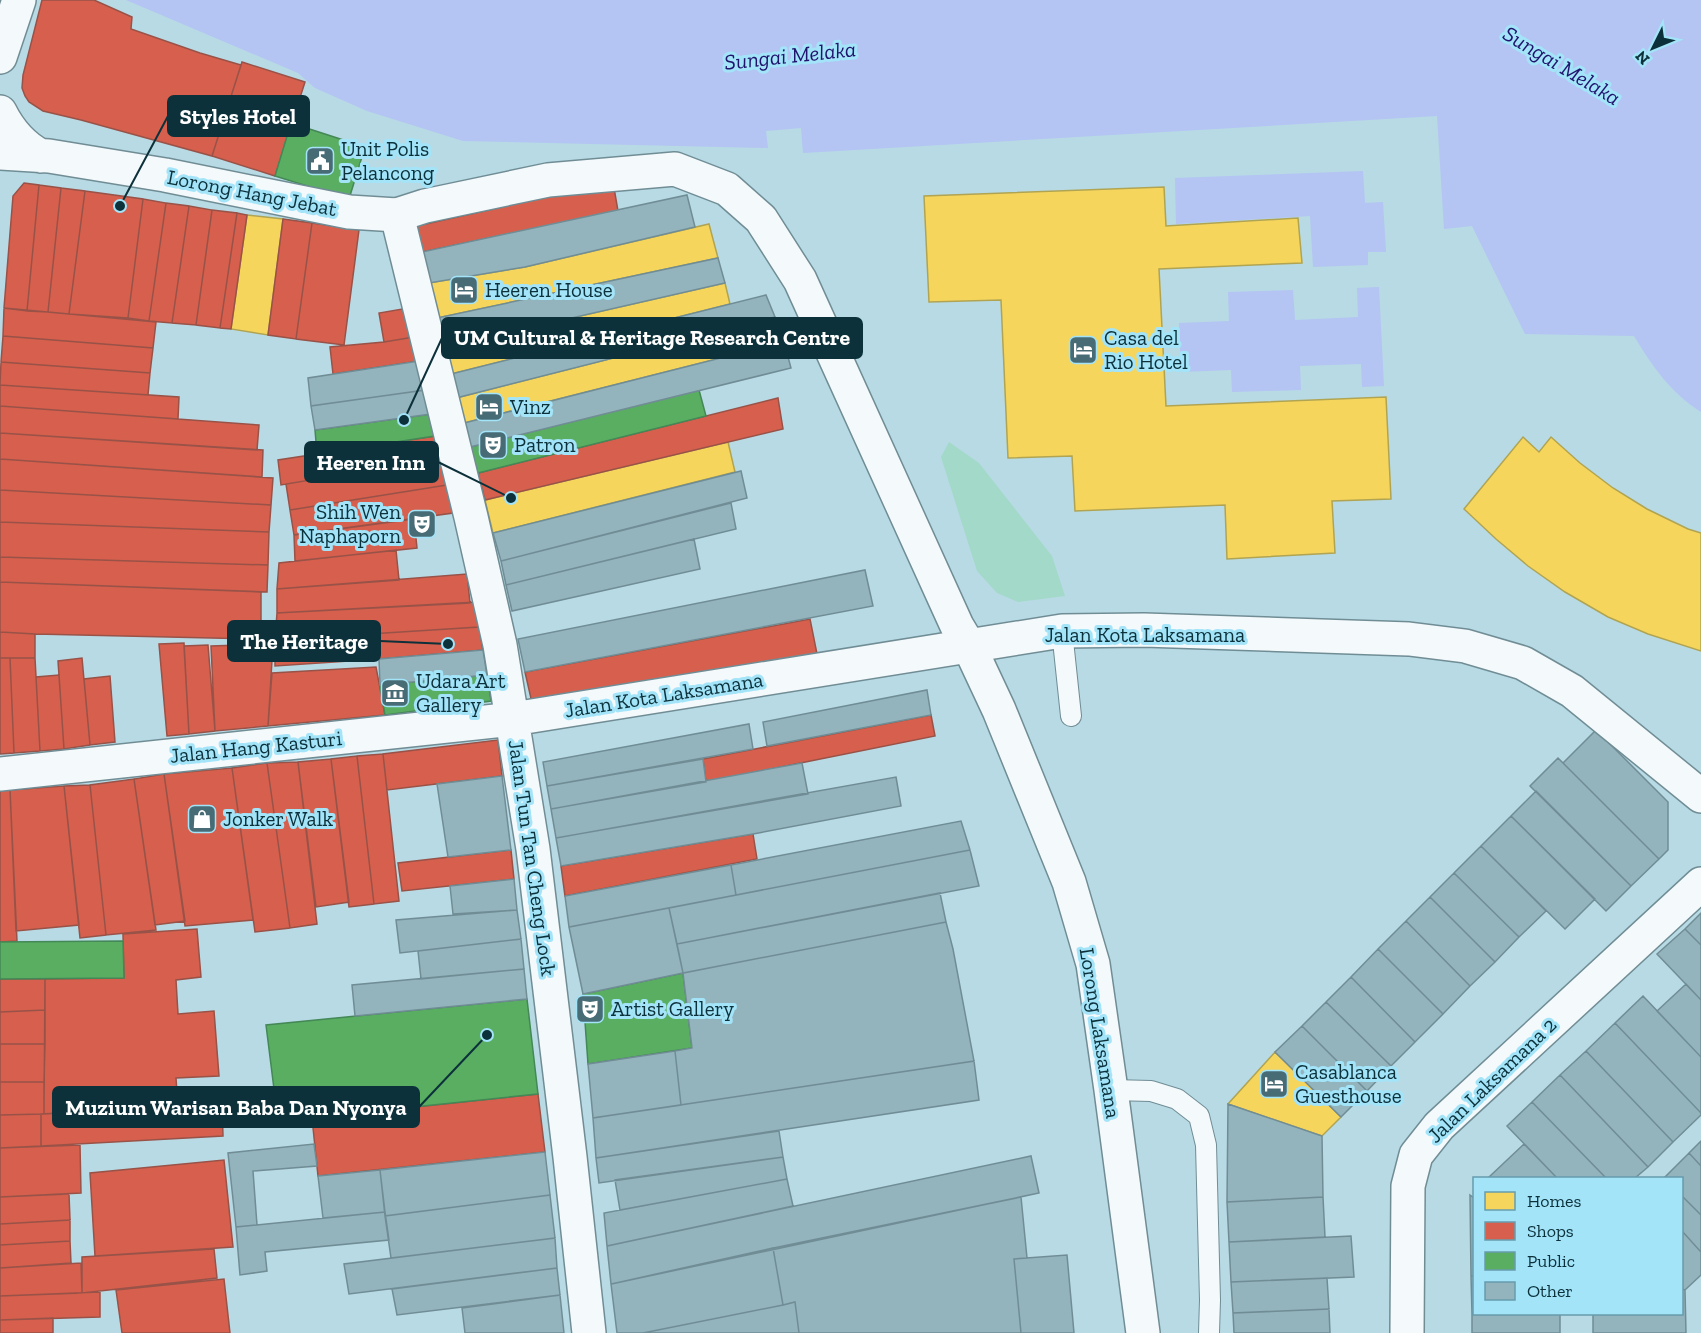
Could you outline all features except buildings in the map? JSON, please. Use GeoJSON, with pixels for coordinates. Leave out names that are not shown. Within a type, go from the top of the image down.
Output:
{"type":"FeatureCollection","features":[{"type":"Feature","properties":{"kind":"street"},"geometry":{"type":"LineString","coordinates":[[0,57],[19,0]]}},
{"type":"Feature","properties":{"kind":"street"},"geometry":{"type":"LineString","coordinates":[[0,112],[10,130],[21,142],[41,156]]}},
{"type":"Feature","properties":{"kind":"street","name":"Lorong Hang Jebat"},"geometry":{"type":"LineString","coordinates":[[0,153],[41,156],[165,175],[349,212],[397,215]]}},
{"type":"Feature","properties":{"kind":"street","name":"Lorong Laksamana"},"geometry":{"type":"LineString","coordinates":[[397,215],[425,206],[548,180],[675,169],[727,189],[761,219],[800,280],[957,626],[999,710],[1069,882],[1093,964],[1143,1333]]}},
{"type":"Feature","properties":{"kind":"street","name":"Jalan Tun Tan Cheng Lock"},"geometry":{"type":"LineString","coordinates":[[397,215],[486,580],[513,720],[533,849],[549,977],[589,1333]]}},
{"type":"Feature","properties":{"kind":"street","name":"Jalan Kota Laksamana"},"geometry":{"type":"LineString","coordinates":[[513,720],[1062,631],[1144,630],[1409,639],[1465,646],[1523,663],[1572,691],[1701,796]]}},
{"type":"Feature","properties":{"kind":"street","name":"Jalan Hang Kasturi"},"geometry":{"type":"LineString","coordinates":[[0,774],[513,720]]}},
{"type":"Feature","properties":{"kind":"street","name":"Jalan Laksamana 2"},"geometry":{"type":"LineString","coordinates":[[1407,1333],[1408,1186],[1416,1155],[1439,1126],[1701,884]]}},
{"type":"Feature","properties":{"kind":"lane"},"geometry":{"type":"LineString","coordinates":[[1062,631],[1071,716]]}},
{"type":"Feature","properties":{"kind":"lane"},"geometry":{"type":"LineString","coordinates":[[1111,1090],[1151,1091],[1177,1099],[1199,1116],[1206,1145],[1209,1333]]}},
{"type":"Feature","properties":{"kind":"green space"},"geometry":{"type":"Polygon","coordinates":[[[949,442],[979,463],[1052,556],[1065,596],[1018,602],[997,593],[977,571],[941,457],[949,442]]]}},
{"type":"Feature","properties":{"kind":"water","name":"Sungai Melaka"},"geometry":{"type":"Polygon","coordinates":[[[126,0],[1701,0],[1701,412],[1690,405],[1663,378],[1634,336],[1525,334],[1472,226],[1444,229],[1437,116],[803,153],[801,128],[766,131],[768,148],[463,141],[367,111],[315,88],[298,73],[126,0]]]}},
{"type":"Feature","properties":{"kind":"water"},"geometry":{"type":"Polygon","coordinates":[[[1363,171],[1365,203],[1383,202],[1386,252],[1368,252],[1368,265],[1313,267],[1310,216],[1176,224],[1175,178],[1363,171]]]}},
{"type":"Feature","properties":{"kind":"water"},"geometry":{"type":"Polygon","coordinates":[[[1379,287],[1384,386],[1362,387],[1361,364],[1300,366],[1301,390],[1232,392],[1231,370],[1181,372],[1179,323],[1229,321],[1228,292],[1293,290],[1295,320],[1358,317],[1357,288],[1379,287]]]}},
{"type":"Feature","properties":{"kind":"place","name":"Unit Polis Pelancong"},"geometry":{"type":"Point","coordinates":[320,161]}},
{"type":"Feature","properties":{"kind":"place","name":"Styles Hotel"},"geometry":{"type":"Point","coordinates":[120,206]}},
{"type":"Feature","properties":{"kind":"place","name":"Heeren House"},"geometry":{"type":"Point","coordinates":[464,290]}},
{"type":"Feature","properties":{"kind":"place","name":"Casa del Rio Hotel"},"geometry":{"type":"Point","coordinates":[1083,350]}},
{"type":"Feature","properties":{"kind":"place","name":"Vinz"},"geometry":{"type":"Point","coordinates":[489,407]}},
{"type":"Feature","properties":{"kind":"place","name":"UM Cultural & Heritage Research Centre"},"geometry":{"type":"Point","coordinates":[404,420]}},
{"type":"Feature","properties":{"kind":"place","name":"Patron"},"geometry":{"type":"Point","coordinates":[493,445]}},
{"type":"Feature","properties":{"kind":"place","name":"Heeren Inn"},"geometry":{"type":"Point","coordinates":[511,498]}},
{"type":"Feature","properties":{"kind":"place","name":"Shih Wen Naphaporn"},"geometry":{"type":"Point","coordinates":[422,524]}},
{"type":"Feature","properties":{"kind":"place","name":"The Heritage"},"geometry":{"type":"Point","coordinates":[448,644]}},
{"type":"Feature","properties":{"kind":"place","name":"Udara Art Gallery"},"geometry":{"type":"Point","coordinates":[395,693]}},
{"type":"Feature","properties":{"kind":"place","name":"Jonker Walk"},"geometry":{"type":"Point","coordinates":[202,819]}},
{"type":"Feature","properties":{"kind":"place","name":"Artist Gallery"},"geometry":{"type":"Point","coordinates":[590,1009]}},
{"type":"Feature","properties":{"kind":"place","name":"Muzium Warisan Baba Dan Nyonya"},"geometry":{"type":"Point","coordinates":[487,1035]}},
{"type":"Feature","properties":{"kind":"place","name":"Casablanca Guesthouse"},"geometry":{"type":"Point","coordinates":[1274,1084]}}]}
